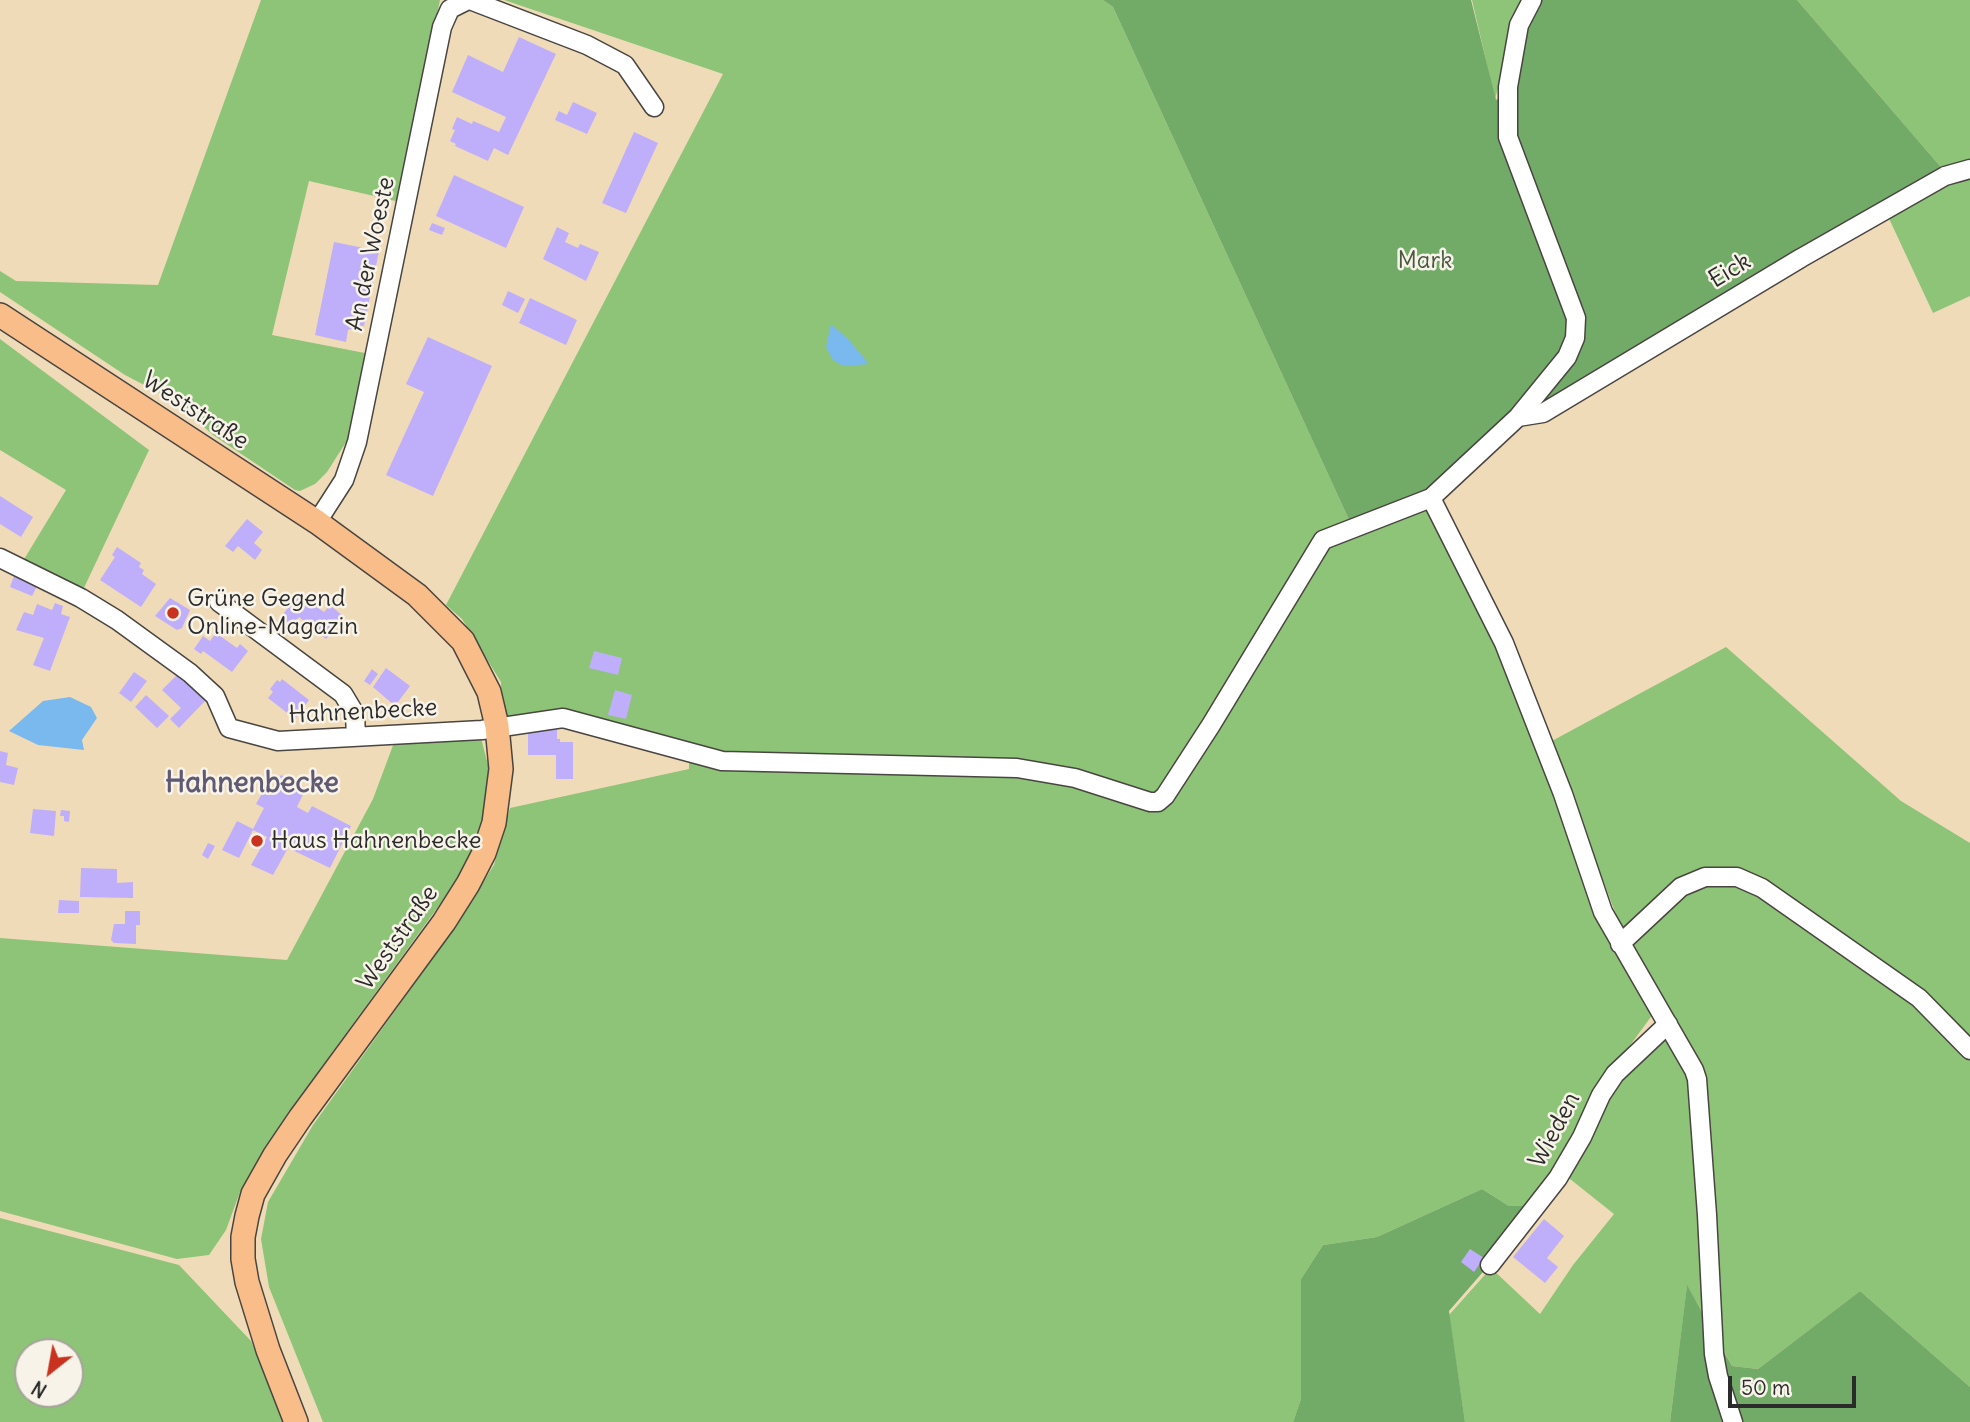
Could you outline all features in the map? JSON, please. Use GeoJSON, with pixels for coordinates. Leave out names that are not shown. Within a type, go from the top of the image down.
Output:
{"type":"FeatureCollection","features":[{"type":"Feature","properties":{"kind":"main road","name":"Weststraße"},"geometry":{"type":"LineString","coordinates":[[0,315],[317,522],[417,595],[463,641],[489,692],[497,726],[501,769],[494,823],[484,853],[444,922],[300,1118],[253,1194],[250,1205],[243,1237],[247,1282],[268,1350],[296,1422]]}},
{"type":"Feature","properties":{"kind":"street","name":"An der Woeste"},"geometry":{"type":"LineString","coordinates":[[317,522],[344,480],[357,442],[442,27],[450,5],[469,0],[587,45],[625,65],[654,107]]}},
{"type":"Feature","properties":{"kind":"street"},"geometry":{"type":"LineString","coordinates":[[1532,0],[1519,25],[1508,87],[1508,137],[1576,318],[1575,338],[1567,357],[1518,416],[1431,498],[1504,643],[1563,794],[1603,912],[1668,1024],[1696,1079],[1714,1354],[1733,1422]]}},
{"type":"Feature","properties":{"kind":"street","name":"Eick"},"geometry":{"type":"LineString","coordinates":[[1518,416],[1543,414],[1813,251],[1945,176],[1970,169]]}},
{"type":"Feature","properties":{"kind":"street","name":"Hahnenbecke"},"geometry":{"type":"LineString","coordinates":[[0,558],[81,598],[117,620],[190,673],[215,696],[229,728],[278,741],[482,730],[563,718],[722,761],[1017,768],[1075,778],[1150,802],[1158,802],[1165,796],[1211,725],[1323,540],[1431,498]]}},
{"type":"Feature","properties":{"kind":"street"},"geometry":{"type":"LineString","coordinates":[[219,602],[343,694],[355,714],[356,737]]}},
{"type":"Feature","properties":{"kind":"street"},"geometry":{"type":"LineString","coordinates":[[1620,944],[1681,887],[1704,877],[1737,877],[1762,888],[1919,998],[1970,1050]]}},
{"type":"Feature","properties":{"kind":"street","name":"Wieden"},"geometry":{"type":"LineString","coordinates":[[1490,1265],[1559,1178],[1601,1095],[1615,1074],[1668,1024]]}},
{"type":"Feature","properties":{"kind":"green space"},"geometry":{"type":"Polygon","coordinates":[[[261,0],[440,0],[400,202],[309,181],[272,335],[370,354],[350,436],[327,472],[315,484],[300,491],[213,435],[173,400],[125,375],[0,292],[0,271],[16,281],[158,285],[261,0]]]}},
{"type":"Feature","properties":{"kind":"green space"},"geometry":{"type":"Polygon","coordinates":[[[504,0],[1103,0],[1113,7],[1351,524],[1320,536],[1159,797],[1077,773],[723,755],[562,715],[502,720],[501,682],[462,619],[446,605],[723,74],[504,0]]]}},
{"type":"Feature","properties":{"kind":"green space","name":"Mark"},"geometry":{"type":"Polygon","coordinates":[[[1103,0],[1471,0],[1496,100],[1511,89],[1522,30],[1536,0],[1797,0],[1946,173],[1549,406],[1520,410],[1429,496],[1351,524],[1113,7],[1103,0]]]}},
{"type":"Feature","properties":{"kind":"green space"},"geometry":{"type":"Polygon","coordinates":[[[1472,0],[1528,0],[1516,24],[1495,99],[1472,0]]]}},
{"type":"Feature","properties":{"kind":"green space"},"geometry":{"type":"Polygon","coordinates":[[[1797,0],[1970,0],[1970,166],[1946,173],[1797,0]]]}},
{"type":"Feature","properties":{"kind":"green space"},"geometry":{"type":"Polygon","coordinates":[[[1970,172],[1970,296],[1933,313],[1886,212],[1970,172]]]}},
{"type":"Feature","properties":{"kind":"green space"},"geometry":{"type":"Polygon","coordinates":[[[0,339],[149,450],[82,592],[23,561],[66,490],[0,450],[0,339]]]}},
{"type":"Feature","properties":{"kind":"green space"},"geometry":{"type":"Polygon","coordinates":[[[1430,501],[1498,648],[1653,1014],[1618,1062],[1555,1178],[1531,1205],[1509,1206],[1482,1189],[1377,1237],[1323,1245],[1301,1279],[1301,1399],[1293,1422],[323,1422],[269,1287],[261,1239],[268,1202],[313,1125],[451,933],[494,865],[510,808],[689,769],[689,755],[1016,776],[1076,783],[1146,811],[1164,806],[1326,543],[1430,501]]]}},
{"type":"Feature","properties":{"kind":"green space"},"geometry":{"type":"Polygon","coordinates":[[[1726,647],[1901,801],[1970,843],[1970,1047],[1751,877],[1703,872],[1625,938],[1550,742],[1726,647]]]}},
{"type":"Feature","properties":{"kind":"green space"},"geometry":{"type":"Polygon","coordinates":[[[481,738],[488,765],[490,794],[474,846],[459,878],[288,1113],[240,1192],[226,1230],[209,1255],[177,1259],[0,1211],[0,938],[287,960],[373,799],[395,740],[481,738]]]}},
{"type":"Feature","properties":{"kind":"green space"},"geometry":{"type":"Polygon","coordinates":[[[1705,881],[1749,884],[1918,999],[1970,1052],[1970,1387],[1860,1291],[1758,1369],[1732,1366],[1723,1349],[1698,1072],[1626,943],[1666,904],[1705,881]]]}},
{"type":"Feature","properties":{"kind":"green space"},"geometry":{"type":"Polygon","coordinates":[[[1667,1029],[1691,1072],[1715,1334],[1687,1286],[1670,1422],[1465,1422],[1449,1315],[1491,1268],[1540,1314],[1573,1265],[1614,1214],[1565,1175],[1622,1078],[1667,1029]]]}},
{"type":"Feature","properties":{"kind":"green space"},"geometry":{"type":"Polygon","coordinates":[[[1482,1189],[1509,1206],[1531,1205],[1489,1265],[1449,1311],[1465,1422],[1293,1422],[1301,1399],[1301,1279],[1323,1245],[1377,1237],[1482,1189]]]}},
{"type":"Feature","properties":{"kind":"green space"},"geometry":{"type":"Polygon","coordinates":[[[0,1218],[179,1265],[251,1341],[285,1422],[0,1422],[0,1218]]]}},
{"type":"Feature","properties":{"kind":"green space"},"geometry":{"type":"Polygon","coordinates":[[[1687,1285],[1732,1366],[1758,1369],[1860,1291],[1970,1387],[1970,1422],[1670,1422],[1687,1285]]]}},
{"type":"Feature","properties":{"kind":"water"},"geometry":{"type":"Polygon","coordinates":[[[831,324],[869,364],[843,366],[833,360],[826,347],[831,324]]]}},
{"type":"Feature","properties":{"kind":"water"},"geometry":{"type":"Polygon","coordinates":[[[70,697],[91,707],[97,718],[82,740],[84,750],[38,745],[9,731],[43,701],[70,697]]]}},
{"type":"Feature","properties":{"kind":"building"},"geometry":{"type":"Polygon","coordinates":[[[519,37],[556,54],[508,155],[494,148],[488,161],[455,146],[456,144],[450,141],[455,130],[452,129],[457,117],[499,132],[506,117],[452,92],[468,55],[503,72],[519,37]]]}},
{"type":"Feature","properties":{"kind":"building"},"geometry":{"type":"Polygon","coordinates":[[[573,102],[597,113],[587,134],[555,120],[559,111],[567,115],[573,102]]]}},
{"type":"Feature","properties":{"kind":"building"},"geometry":{"type":"Polygon","coordinates":[[[634,132],[658,143],[626,213],[602,203],[634,132]]]}},
{"type":"Feature","properties":{"kind":"building"},"geometry":{"type":"Polygon","coordinates":[[[454,175],[524,207],[506,248],[436,216],[454,175]]]}},
{"type":"Feature","properties":{"kind":"building"},"geometry":{"type":"Polygon","coordinates":[[[432,223],[445,228],[442,235],[429,230],[432,223]]]}},
{"type":"Feature","properties":{"kind":"building"},"geometry":{"type":"Polygon","coordinates":[[[557,227],[569,233],[565,242],[578,248],[580,244],[599,252],[586,281],[543,259],[557,227]]]}},
{"type":"Feature","properties":{"kind":"building"},"geometry":{"type":"Polygon","coordinates":[[[334,242],[379,251],[364,326],[355,325],[355,328],[348,330],[346,342],[315,335],[334,242]]]}},
{"type":"Feature","properties":{"kind":"building"},"geometry":{"type":"Polygon","coordinates":[[[508,291],[525,299],[518,313],[502,305],[508,291]]]}},
{"type":"Feature","properties":{"kind":"building"},"geometry":{"type":"Polygon","coordinates":[[[530,298],[577,320],[566,345],[519,323],[530,298]]]}},
{"type":"Feature","properties":{"kind":"building"},"geometry":{"type":"Polygon","coordinates":[[[428,337],[492,366],[433,496],[386,475],[424,392],[406,384],[428,337]]]}},
{"type":"Feature","properties":{"kind":"building"},"geometry":{"type":"Polygon","coordinates":[[[0,496],[33,517],[21,537],[0,524],[0,496]]]}},
{"type":"Feature","properties":{"kind":"building"},"geometry":{"type":"Polygon","coordinates":[[[247,519],[263,532],[254,543],[262,550],[255,560],[238,546],[233,552],[225,546],[247,519]]]}},
{"type":"Feature","properties":{"kind":"building"},"geometry":{"type":"Polygon","coordinates":[[[117,547],[141,563],[139,567],[144,570],[142,574],[156,584],[141,607],[100,580],[115,557],[112,555],[117,547]]]}},
{"type":"Feature","properties":{"kind":"building"},"geometry":{"type":"Polygon","coordinates":[[[15,573],[38,584],[32,596],[10,587],[15,573]]]}},
{"type":"Feature","properties":{"kind":"building"},"geometry":{"type":"Polygon","coordinates":[[[298,595],[309,603],[312,599],[324,612],[330,605],[343,616],[326,639],[299,617],[289,630],[277,622],[298,595]]]}},
{"type":"Feature","properties":{"kind":"building","name":"Grüne Gegend Online-Magazin"},"geometry":{"type":"Polygon","coordinates":[[[170,598],[190,610],[182,628],[177,630],[155,616],[170,598]]]}},
{"type":"Feature","properties":{"kind":"building"},"geometry":{"type":"Polygon","coordinates":[[[55,603],[63,606],[61,614],[70,617],[50,671],[33,665],[44,638],[16,630],[24,612],[33,615],[37,604],[52,610],[55,603]]]}},
{"type":"Feature","properties":{"kind":"building"},"geometry":{"type":"Polygon","coordinates":[[[216,633],[237,648],[240,644],[248,651],[232,672],[203,651],[201,654],[194,649],[203,636],[210,641],[216,633]]]}},
{"type":"Feature","properties":{"kind":"building"},"geometry":{"type":"Polygon","coordinates":[[[594,651],[622,658],[618,675],[589,668],[594,651]]]}},
{"type":"Feature","properties":{"kind":"building"},"geometry":{"type":"Polygon","coordinates":[[[386,668],[410,686],[395,706],[373,687],[386,668]]]}},
{"type":"Feature","properties":{"kind":"building"},"geometry":{"type":"Polygon","coordinates":[[[372,669],[378,674],[370,685],[364,681],[372,669]]]}},
{"type":"Feature","properties":{"kind":"building"},"geometry":{"type":"Polygon","coordinates":[[[134,672],[147,681],[131,702],[119,693],[134,672]]]}},
{"type":"Feature","properties":{"kind":"building"},"geometry":{"type":"Polygon","coordinates":[[[180,672],[208,698],[179,728],[170,719],[181,708],[162,690],[180,672]]]}},
{"type":"Feature","properties":{"kind":"building"},"geometry":{"type":"Polygon","coordinates":[[[282,679],[309,700],[295,719],[268,698],[273,692],[270,689],[277,680],[280,682],[282,679]]]}},
{"type":"Feature","properties":{"kind":"building"},"geometry":{"type":"Polygon","coordinates":[[[615,690],[632,695],[626,719],[608,715],[615,690]]]}},
{"type":"Feature","properties":{"kind":"building"},"geometry":{"type":"Polygon","coordinates":[[[146,695],[169,716],[157,728],[135,707],[146,695]]]}},
{"type":"Feature","properties":{"kind":"building"},"geometry":{"type":"Polygon","coordinates":[[[528,726],[557,726],[557,739],[560,739],[560,742],[573,742],[573,779],[556,779],[556,755],[528,755],[528,726]]]}},
{"type":"Feature","properties":{"kind":"building"},"geometry":{"type":"Polygon","coordinates":[[[0,751],[8,753],[6,765],[18,768],[14,785],[0,782],[0,751]]]}},
{"type":"Feature","properties":{"kind":"building"},"geometry":{"type":"Polygon","coordinates":[[[281,775],[306,788],[297,807],[308,813],[312,806],[351,826],[330,868],[288,848],[273,875],[251,865],[267,837],[253,830],[239,858],[222,850],[237,821],[253,829],[264,808],[256,804],[265,788],[272,792],[281,775]]]}},
{"type":"Feature","properties":{"kind":"building"},"geometry":{"type":"Polygon","coordinates":[[[33,809],[56,811],[54,836],[30,833],[33,809]]]}},
{"type":"Feature","properties":{"kind":"building"},"geometry":{"type":"Polygon","coordinates":[[[61,810],[70,811],[69,822],[64,821],[64,816],[60,816],[61,810]]]}},
{"type":"Feature","properties":{"kind":"building"},"geometry":{"type":"Polygon","coordinates":[[[208,843],[215,846],[208,859],[202,855],[208,843]]]}},
{"type":"Feature","properties":{"kind":"building"},"geometry":{"type":"Polygon","coordinates":[[[81,868],[117,869],[117,883],[133,882],[133,898],[80,897],[81,868]]]}},
{"type":"Feature","properties":{"kind":"building"},"geometry":{"type":"Polygon","coordinates":[[[59,900],[79,901],[79,913],[58,913],[59,900]]]}},
{"type":"Feature","properties":{"kind":"building"},"geometry":{"type":"Polygon","coordinates":[[[125,911],[140,911],[140,925],[136,925],[136,944],[114,943],[111,940],[114,924],[125,924],[125,911]]]}},
{"type":"Feature","properties":{"kind":"building"},"geometry":{"type":"Polygon","coordinates":[[[1544,1219],[1564,1236],[1547,1258],[1558,1267],[1545,1283],[1513,1257],[1544,1219]]]}},
{"type":"Feature","properties":{"kind":"building"},"geometry":{"type":"Polygon","coordinates":[[[1470,1249],[1484,1258],[1474,1272],[1461,1262],[1470,1249]]]}},
{"type":"Feature","properties":{"kind":"place","name":"Grüne Gegend Online-Magazin"},"geometry":{"type":"Point","coordinates":[173,613]}},
{"type":"Feature","properties":{"kind":"place","name":"Haus Hahnenbecke"},"geometry":{"type":"Point","coordinates":[257,841]}},
{"type":"Feature","properties":{"kind":"district","name":"Hahnenbecke"},"geometry":{"type":"Point","coordinates":[252,784]}}]}
